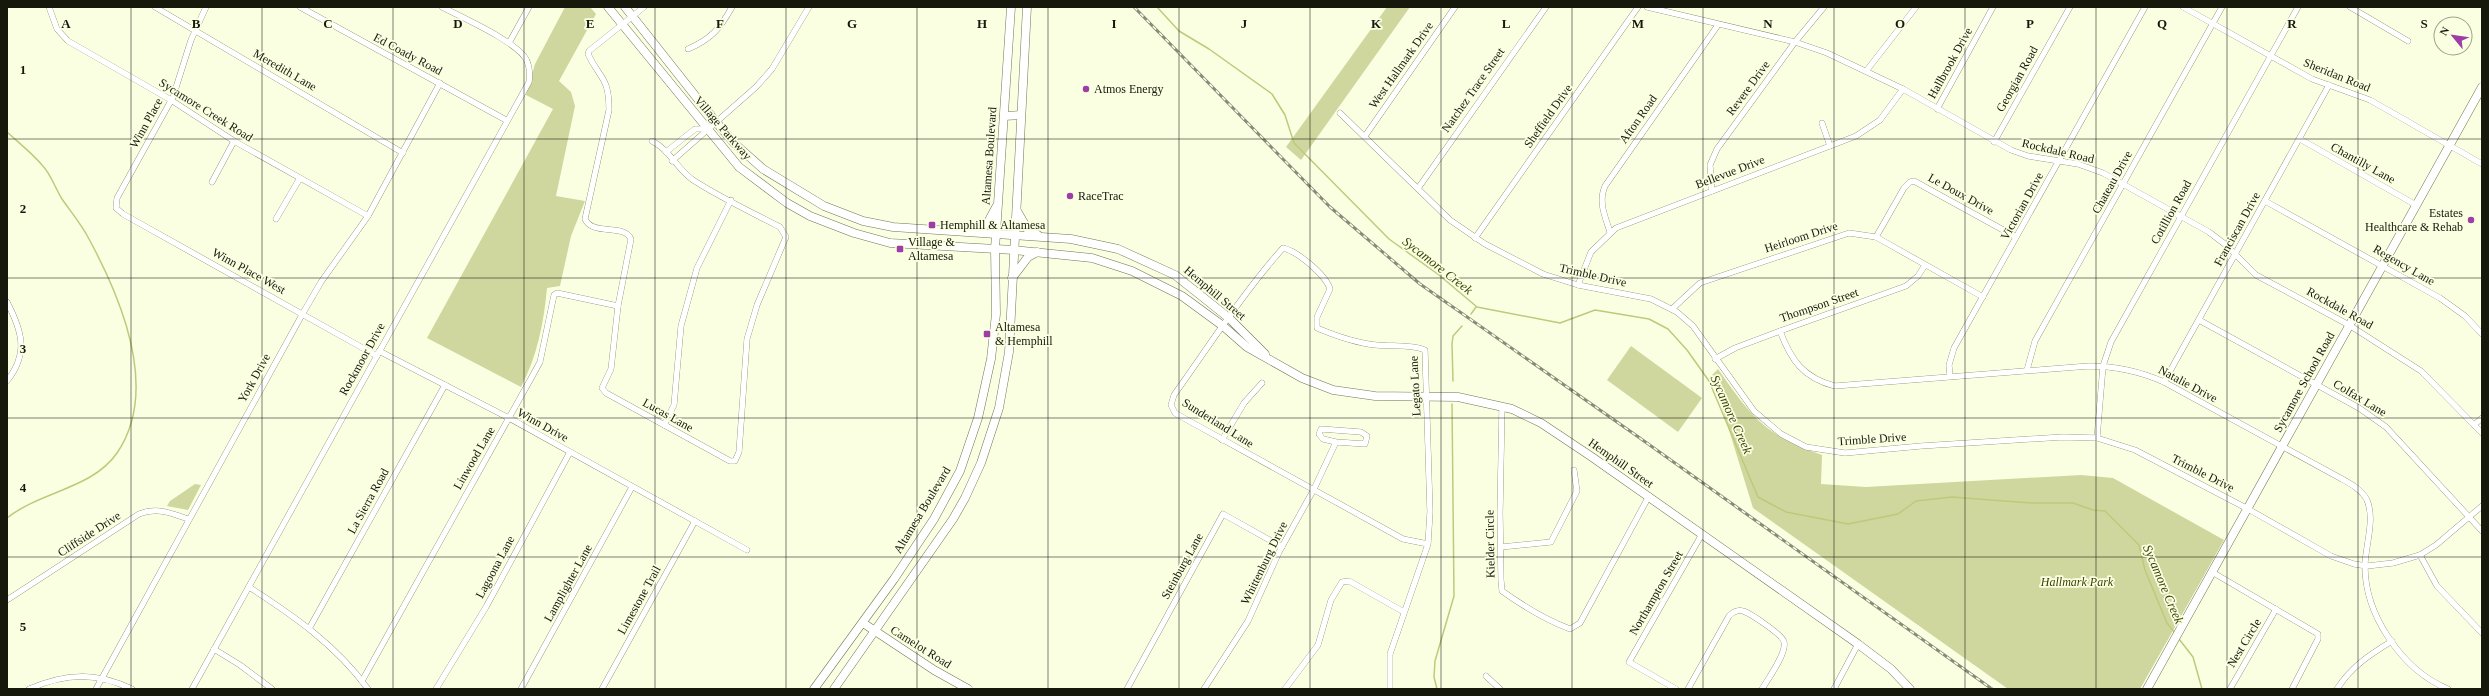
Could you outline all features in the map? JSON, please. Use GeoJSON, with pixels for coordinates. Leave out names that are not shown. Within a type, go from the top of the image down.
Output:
{"type":"FeatureCollection","features":[{"type":"Feature","properties":{"kind":"main road","name":"Village Parkway"},"geometry":{"type":"LineString","coordinates":[[608,7],[706,129],[739,167],[764,187],[810,216],[844,229],[890,243],[1014,250]]}},
{"type":"Feature","properties":{"kind":"main road","name":"Village Parkway"},"geometry":{"type":"LineString","coordinates":[[625,7],[735,144],[774,177],[824,206],[863,221],[892,227],[1014,234]]}},
{"type":"Feature","properties":{"kind":"main road","name":"Altamesa Boulevard"},"geometry":{"type":"LineString","coordinates":[[814,689],[863,623],[934,519],[960,471],[978,418],[991,359],[996,314],[995,249],[1011,7]]}},
{"type":"Feature","properties":{"kind":"main road"},"geometry":{"type":"LineString","coordinates":[[834,689],[953,519],[981,463],[999,408],[1007,365],[1027,7]]}},
{"type":"Feature","properties":{"kind":"main road","name":"Sycamore School Road"},"geometry":{"type":"LineString","coordinates":[[2147,689],[2482,87]]}},
{"type":"Feature","properties":{"kind":"main road"},"geometry":{"type":"LineString","coordinates":[[1004,116],[1021,115]]}},
{"type":"Feature","properties":{"kind":"main road"},"geometry":{"type":"LineString","coordinates":[[969,232],[987,224],[998,202]]}},
{"type":"Feature","properties":{"kind":"main road"},"geometry":{"type":"LineString","coordinates":[[1016,208],[1020,220],[1028,230],[1042,237]]}},
{"type":"Feature","properties":{"kind":"main road"},"geometry":{"type":"LineString","coordinates":[[844,229],[848,215]]}},
{"type":"Feature","properties":{"kind":"main road","name":"Hemphill Street"},"geometry":{"type":"LineString","coordinates":[[1014,234],[1071,239],[1118,249],[1175,275],[1229,318],[1274,363]]}},
{"type":"Feature","properties":{"kind":"main road","name":"Hemphill Street"},"geometry":{"type":"LineString","coordinates":[[1014,250],[1092,258],[1132,271],[1182,296],[1224,326],[1247,347],[1274,363],[1302,378],[1333,390],[1375,396],[1458,397],[1502,407],[1541,423],[1649,496],[1858,644],[1891,669],[1910,689]]}},
{"type":"Feature","properties":{"kind":"main road"},"geometry":{"type":"LineString","coordinates":[[1012,278],[1023,262],[1038,252]]}},
{"type":"Feature","properties":{"kind":"main road"},"geometry":{"type":"LineString","coordinates":[[1132,271],[1137,257]]}},
{"type":"Feature","properties":{"kind":"main road","name":"Camelot Road"},"geometry":{"type":"LineString","coordinates":[[863,623],[968,689]]}},
{"type":"Feature","properties":{"kind":"street","name":"Sycamore Creek Road"},"geometry":{"type":"LineString","coordinates":[[50,7],[57,30],[68,41],[172,100],[234,141],[368,216]]}},
{"type":"Feature","properties":{"kind":"street","name":"Meredith Lane"},"geometry":{"type":"LineString","coordinates":[[155,7],[403,153]]}},
{"type":"Feature","properties":{"kind":"street","name":"Winn Place"},"geometry":{"type":"LineString","coordinates":[[116,202],[172,100],[195,30],[206,7]]}},
{"type":"Feature","properties":{"kind":"street","name":"Ed Coady Road"},"geometry":{"type":"LineString","coordinates":[[300,7],[506,120]]}},
{"type":"Feature","properties":{"kind":"street","name":"Rockmoor Drive"},"geometry":{"type":"LineString","coordinates":[[192,689],[506,120],[529,82],[530,72],[527,61],[522,53],[509,43],[451,9],[442,7]]}},
{"type":"Feature","properties":{"kind":"street"},"geometry":{"type":"LineString","coordinates":[[509,43],[529,7]]}},
{"type":"Feature","properties":{"kind":"street"},"geometry":{"type":"LineString","coordinates":[[622,25],[644,7]]}},
{"type":"Feature","properties":{"kind":"street"},"geometry":{"type":"LineString","coordinates":[[688,49],[705,42],[718,30],[732,7]]}},
{"type":"Feature","properties":{"kind":"street"},"geometry":{"type":"LineString","coordinates":[[672,161],[703,136],[706,129],[756,87],[772,69],[809,7]]}},
{"type":"Feature","properties":{"kind":"street","name":"West Hallmark Drive"},"geometry":{"type":"LineString","coordinates":[[1365,136],[1455,7]]}},
{"type":"Feature","properties":{"kind":"street","name":"Natchez Trace Street"},"geometry":{"type":"LineString","coordinates":[[1419,187],[1546,7]]}},
{"type":"Feature","properties":{"kind":"street","name":"Sheffield Drive"},"geometry":{"type":"LineString","coordinates":[[1475,238],[1638,7]]}},
{"type":"Feature","properties":{"kind":"street","name":"Rockdale Road"},"geometry":{"type":"LineString","coordinates":[[1647,7],[1795,42],[1833,55],[1867,70],[1903,89],[1994,142],[2024,155],[2060,161],[2103,173],[2124,183],[2209,232],[2236,254],[2256,275],[2349,324],[2421,371],[2482,433]]}},
{"type":"Feature","properties":{"kind":"street","name":"Revere Drive"},"geometry":{"type":"LineString","coordinates":[[1712,191],[1710,165],[1717,149],[1795,42],[1824,7]]}},
{"type":"Feature","properties":{"kind":"street"},"geometry":{"type":"LineString","coordinates":[[1867,70],[1916,7]]}},
{"type":"Feature","properties":{"kind":"street","name":"Hallbrook Drive"},"geometry":{"type":"LineString","coordinates":[[1937,109],[1993,7]]}},
{"type":"Feature","properties":{"kind":"street","name":"Georgian Road"},"geometry":{"type":"LineString","coordinates":[[1994,142],[2070,7]]}},
{"type":"Feature","properties":{"kind":"street","name":"Victorian Drive"},"geometry":{"type":"LineString","coordinates":[[1950,376],[1949,365],[1954,348],[2146,7]]}},
{"type":"Feature","properties":{"kind":"street","name":"Sheridan Road"},"geometry":{"type":"LineString","coordinates":[[2183,7],[2312,79],[2370,100],[2482,164]]}},
{"type":"Feature","properties":{"kind":"street","name":"Chateau Drive"},"geometry":{"type":"LineString","coordinates":[[2027,370],[2035,341],[2222,7]]}},
{"type":"Feature","properties":{"kind":"street","name":"Cotillion Road"},"geometry":{"type":"LineString","coordinates":[[2097,438],[2102,366],[2111,342],[2298,7]]}},
{"type":"Feature","properties":{"kind":"street"},"geometry":{"type":"LineString","coordinates":[[2350,7],[2408,41]]}},
{"type":"Feature","properties":{"kind":"street","name":"Afton Road"},"geometry":{"type":"LineString","coordinates":[[1610,232],[1601,203],[1605,186],[1718,24]]}},
{"type":"Feature","properties":{"kind":"street","name":"Lucas Lane"},"geometry":{"type":"LineString","coordinates":[[622,25],[588,52],[605,79],[609,92],[609,110],[585,219],[591,226],[626,233],[631,239],[618,306],[611,369],[602,388],[603,391],[730,462],[735,461],[737,458],[747,339],[757,305],[786,237],[780,227],[693,180],[672,161],[662,146],[652,141]]}},
{"type":"Feature","properties":{"kind":"street","name":"York Drive"},"geometry":{"type":"LineString","coordinates":[[96,689],[188,519],[303,313],[321,282],[368,216],[440,83]]}},
{"type":"Feature","properties":{"kind":"street","name":"Franciscan Drive"},"geometry":{"type":"LineString","coordinates":[[2164,382],[2330,85]]}},
{"type":"Feature","properties":{"kind":"street","name":"Bellevue Drive"},"geometry":{"type":"LineString","coordinates":[[1578,285],[1591,252],[1610,232],[1627,222],[1830,146],[1873,126],[1887,112],[1903,89]]}},
{"type":"Feature","properties":{"kind":"street","name":"Trimble Drive"},"geometry":{"type":"LineString","coordinates":[[1340,113],[1419,187],[1450,220],[1475,238],[1543,274],[1578,285],[1652,299],[1672,309],[1693,326],[1715,359],[1754,411],[1769,425],[1794,441],[1819,450],[1845,454],[1921,446],[2063,437],[2097,438],[2135,450],[2248,509],[2331,556],[2365,565],[2393,563],[2420,556],[2436,545],[2482,506]]}},
{"type":"Feature","properties":{"kind":"street"},"geometry":{"type":"LineString","coordinates":[[1822,123],[1830,146]]}},
{"type":"Feature","properties":{"kind":"street"},"geometry":{"type":"LineString","coordinates":[[666,152],[695,129],[706,129]]}},
{"type":"Feature","properties":{"kind":"street","name":"Chantilly Lane"},"geometry":{"type":"LineString","coordinates":[[2300,140],[2416,205]]}},
{"type":"Feature","properties":{"kind":"street"},"geometry":{"type":"LineString","coordinates":[[212,182],[234,141]]}},
{"type":"Feature","properties":{"kind":"street"},"geometry":{"type":"LineString","coordinates":[[276,219],[300,178]]}},
{"type":"Feature","properties":{"kind":"street","name":"Le Doux Drive"},"geometry":{"type":"LineString","coordinates":[[1876,238],[1904,188],[1910,182],[1914,181],[2016,238]]}},
{"type":"Feature","properties":{"kind":"street"},"geometry":{"type":"LineString","coordinates":[[664,425],[674,405],[681,326],[697,268],[731,200]]}},
{"type":"Feature","properties":{"kind":"street","name":"Regency Lane"},"geometry":{"type":"LineString","coordinates":[[2266,201],[2383,265],[2457,309],[2481,330]]}},
{"type":"Feature","properties":{"kind":"street","name":"Winn Place West"},"geometry":{"type":"LineString","coordinates":[[116,202],[116,208],[123,214],[378,354]]}},
{"type":"Feature","properties":{"kind":"street","name":"Heirloom Drive"},"geometry":{"type":"LineString","coordinates":[[1672,309],[1691,290],[1710,279],[1839,235],[1858,233],[1876,238],[1983,297]]}},
{"type":"Feature","properties":{"kind":"street","name":"Sunderland Lane"},"geometry":{"type":"LineString","coordinates":[[1283,248],[1262,271],[1174,395],[1171,405],[1175,413],[1403,539],[1428,544]]}},
{"type":"Feature","properties":{"kind":"street","name":"Legato Lane"},"geometry":{"type":"LineString","coordinates":[[1283,248],[1294,250],[1327,280],[1330,289],[1317,317],[1317,328],[1339,337],[1376,345],[1417,347],[1425,350],[1428,397],[1430,512],[1428,544],[1390,654],[1388,665],[1390,689]]}},
{"type":"Feature","properties":{"kind":"street","name":"Thompson Street"},"geometry":{"type":"LineString","coordinates":[[1715,359],[1735,348],[1906,286],[1918,276],[1925,265]]}},
{"type":"Feature","properties":{"kind":"street","name":"Linwood Lane"},"geometry":{"type":"LineString","coordinates":[[362,681],[540,362],[554,295],[557,293],[618,306]]}},
{"type":"Feature","properties":{"kind":"street"},"geometry":{"type":"LineString","coordinates":[[7,302],[22,344],[21,354],[7,381]]}},
{"type":"Feature","properties":{"kind":"street","name":"Colfax Lane"},"geometry":{"type":"LineString","coordinates":[[2199,320],[2359,408],[2386,427],[2482,531]]}},
{"type":"Feature","properties":{"kind":"street","name":"Natalie Drive"},"geometry":{"type":"LineString","coordinates":[[1780,331],[1794,360],[1810,376],[1828,384],[1846,386],[1950,376],[2102,366],[2137,372],[2164,382],[2342,478],[2362,493],[2369,511],[2365,565],[2370,598],[2378,619],[2392,641],[2422,675],[2448,689]]}},
{"type":"Feature","properties":{"kind":"street","name":"Winn Drive"},"geometry":{"type":"LineString","coordinates":[[378,354],[445,385],[510,418],[695,521]]}},
{"type":"Feature","properties":{"kind":"street"},"geometry":{"type":"LineString","coordinates":[[1222,440],[1244,403],[1262,383]]}},
{"type":"Feature","properties":{"kind":"street","name":"La Sierra Road"},"geometry":{"type":"LineString","coordinates":[[310,627],[445,385]]}},
{"type":"Feature","properties":{"kind":"street","name":"Kielder Circle"},"geometry":{"type":"LineString","coordinates":[[1502,407],[1502,591],[1559,625],[1570,629],[1580,623],[1649,496]]}},
{"type":"Feature","properties":{"kind":"street"},"geometry":{"type":"LineString","coordinates":[[2474,425],[2482,418]]}},
{"type":"Feature","properties":{"kind":"street"},"geometry":{"type":"LineString","coordinates":[[1321,430],[1360,432],[1367,436],[1365,444],[1336,442],[1323,439],[1319,434],[1321,430]]}},
{"type":"Feature","properties":{"kind":"street","name":"Whittenburg Drive"},"geometry":{"type":"LineString","coordinates":[[1204,689],[1248,621],[1282,547],[1314,489],[1336,442]]}},
{"type":"Feature","properties":{"kind":"street","name":"Lagoona Lane"},"geometry":{"type":"LineString","coordinates":[[436,689],[486,607],[570,452]]}},
{"type":"Feature","properties":{"kind":"street"},"geometry":{"type":"LineString","coordinates":[[1501,547],[1551,542],[1577,491],[1574,470]]}},
{"type":"Feature","properties":{"kind":"street","name":"Lamplighter Lane"},"geometry":{"type":"LineString","coordinates":[[521,689],[632,487]]}},
{"type":"Feature","properties":{"kind":"street","name":"Cliffside Drive"},"geometry":{"type":"LineString","coordinates":[[7,600],[139,514],[152,510],[165,511],[188,519]]}},
{"type":"Feature","properties":{"kind":"street","name":"Steinburg Lane"},"geometry":{"type":"LineString","coordinates":[[1127,689],[1223,514],[1282,547]]}},
{"type":"Feature","properties":{"kind":"street"},"geometry":{"type":"LineString","coordinates":[[695,521],[747,550]]}},
{"type":"Feature","properties":{"kind":"street","name":"Limestone Trail"},"geometry":{"type":"LineString","coordinates":[[602,689],[695,521]]}},
{"type":"Feature","properties":{"kind":"street","name":"Northampton Street"},"geometry":{"type":"LineString","coordinates":[[1676,689],[1629,662],[1702,534]]}},
{"type":"Feature","properties":{"kind":"street"},"geometry":{"type":"LineString","coordinates":[[2420,556],[2437,586],[2482,633]]}},
{"type":"Feature","properties":{"kind":"street"},"geometry":{"type":"LineString","coordinates":[[2212,572],[2318,634],[2318,639],[2292,689]]}},
{"type":"Feature","properties":{"kind":"street"},"geometry":{"type":"LineString","coordinates":[[1285,689],[1318,646],[1331,600],[1341,583],[1349,581],[1404,612]]}},
{"type":"Feature","properties":{"kind":"street"},"geometry":{"type":"LineString","coordinates":[[249,586],[310,627],[332,647],[368,689]]}},
{"type":"Feature","properties":{"kind":"street","name":"Nest Circle"},"geometry":{"type":"LineString","coordinates":[[2230,689],[2276,609]]}},
{"type":"Feature","properties":{"kind":"street"},"geometry":{"type":"LineString","coordinates":[[1688,689],[1729,616],[1735,611],[1743,611],[1761,622],[1784,641],[1784,650],[1762,689]]}},
{"type":"Feature","properties":{"kind":"street"},"geometry":{"type":"LineString","coordinates":[[2337,689],[2362,659],[2392,641]]}},
{"type":"Feature","properties":{"kind":"street"},"geometry":{"type":"LineString","coordinates":[[1834,689],[1858,644]]}},
{"type":"Feature","properties":{"kind":"street"},"geometry":{"type":"LineString","coordinates":[[214,649],[240,665],[272,689]]}},
{"type":"Feature","properties":{"kind":"street"},"geometry":{"type":"LineString","coordinates":[[1486,676],[1500,689]]}},
{"type":"Feature","properties":{"kind":"street"},"geometry":{"type":"LineString","coordinates":[[29,689],[68,677],[102,678],[132,689]]}},
{"type":"Feature","properties":{"kind":"green space"},"geometry":{"type":"Polygon","coordinates":[[[565,7],[590,7],[596,14],[559,81],[571,92],[575,106],[556,196],[585,201],[571,236],[560,286],[547,288],[539,339],[527,376],[521,387],[427,338],[553,109],[526,95],[535,64],[565,7]]]}},
{"type":"Feature","properties":{"kind":"green space"},"geometry":{"type":"Polygon","coordinates":[[[1387,7],[1410,7],[1301,160],[1286,147],[1387,7]]]}},
{"type":"Feature","properties":{"kind":"green space"},"geometry":{"type":"Polygon","coordinates":[[[1631,346],[1702,398],[1678,432],[1607,380],[1631,346]]]}},
{"type":"Feature","properties":{"kind":"green space","name":"Hallmark Park"},"geometry":{"type":"Polygon","coordinates":[[[1718,369],[1750,412],[1773,432],[1803,448],[1822,455],[1821,484],[1866,487],[2081,475],[2113,478],[2224,540],[2140,689],[2008,689],[1753,508],[1712,375],[1718,369]]]}},
{"type":"Feature","properties":{"kind":"green space"},"geometry":{"type":"Polygon","coordinates":[[[195,484],[201,485],[188,510],[167,506],[170,501],[195,484]]]}},
{"type":"Feature","properties":{"kind":"waterway","name":"Sycamore Creek"},"geometry":{"type":"LineString","coordinates":[[1157,7],[1179,31],[1209,49],[1272,94],[1285,115],[1294,143],[1389,239],[1439,275],[1477,307],[1560,323],[1595,310],[1649,319],[1668,329],[1687,350],[1709,381],[1758,497],[1786,512],[1848,524],[1898,514],[1916,501],[1952,497],[2031,503],[2073,503],[2093,510],[2105,511],[2139,545],[2145,570],[2167,623],[2175,633]]}},
{"type":"Feature","properties":{"kind":"waterway"},"geometry":{"type":"LineString","coordinates":[[7,132],[30,152],[45,169],[62,199],[89,239],[113,288],[123,316],[131,344],[135,373],[135,401],[129,428],[117,453],[94,475],[20,509],[7,518]]}},
{"type":"Feature","properties":{"kind":"waterway"},"geometry":{"type":"LineString","coordinates":[[1471,314],[1476,307]]}},
{"type":"Feature","properties":{"kind":"waterway"},"geometry":{"type":"LineString","coordinates":[[1453,381],[1453,336],[1462,326]]}},
{"type":"Feature","properties":{"kind":"waterway"},"geometry":{"type":"LineString","coordinates":[[1437,689],[1434,677],[1435,661],[1454,596],[1452,404]]}},
{"type":"Feature","properties":{"kind":"waterway","name":"Sycamore Creek"},"geometry":{"type":"LineString","coordinates":[[2179,639],[2193,657],[2202,689]]}},
{"type":"Feature","properties":{"kind":"railway"},"geometry":{"type":"LineString","coordinates":[[1134,7],[1330,207],[1420,284],[1637,436],[1992,689]]}},
{"type":"Feature","properties":{"kind":"place","name":"Atmos Energy"},"geometry":{"type":"Point","coordinates":[1086,89]}},
{"type":"Feature","properties":{"kind":"place","name":"RaceTrac"},"geometry":{"type":"Point","coordinates":[1070,196]}},
{"type":"Feature","properties":{"kind":"place","name":"Estates Healthcare & Rehab"},"geometry":{"type":"Point","coordinates":[2471,220]}},
{"type":"Feature","properties":{"kind":"place","name":"Hemphill & Altamesa"},"geometry":{"type":"Point","coordinates":[932,225]}},
{"type":"Feature","properties":{"kind":"place","name":"Village & Altamesa"},"geometry":{"type":"Point","coordinates":[900,249]}},
{"type":"Feature","properties":{"kind":"place","name":"Altamesa & Hemphill"},"geometry":{"type":"Point","coordinates":[987,334]}}]}
